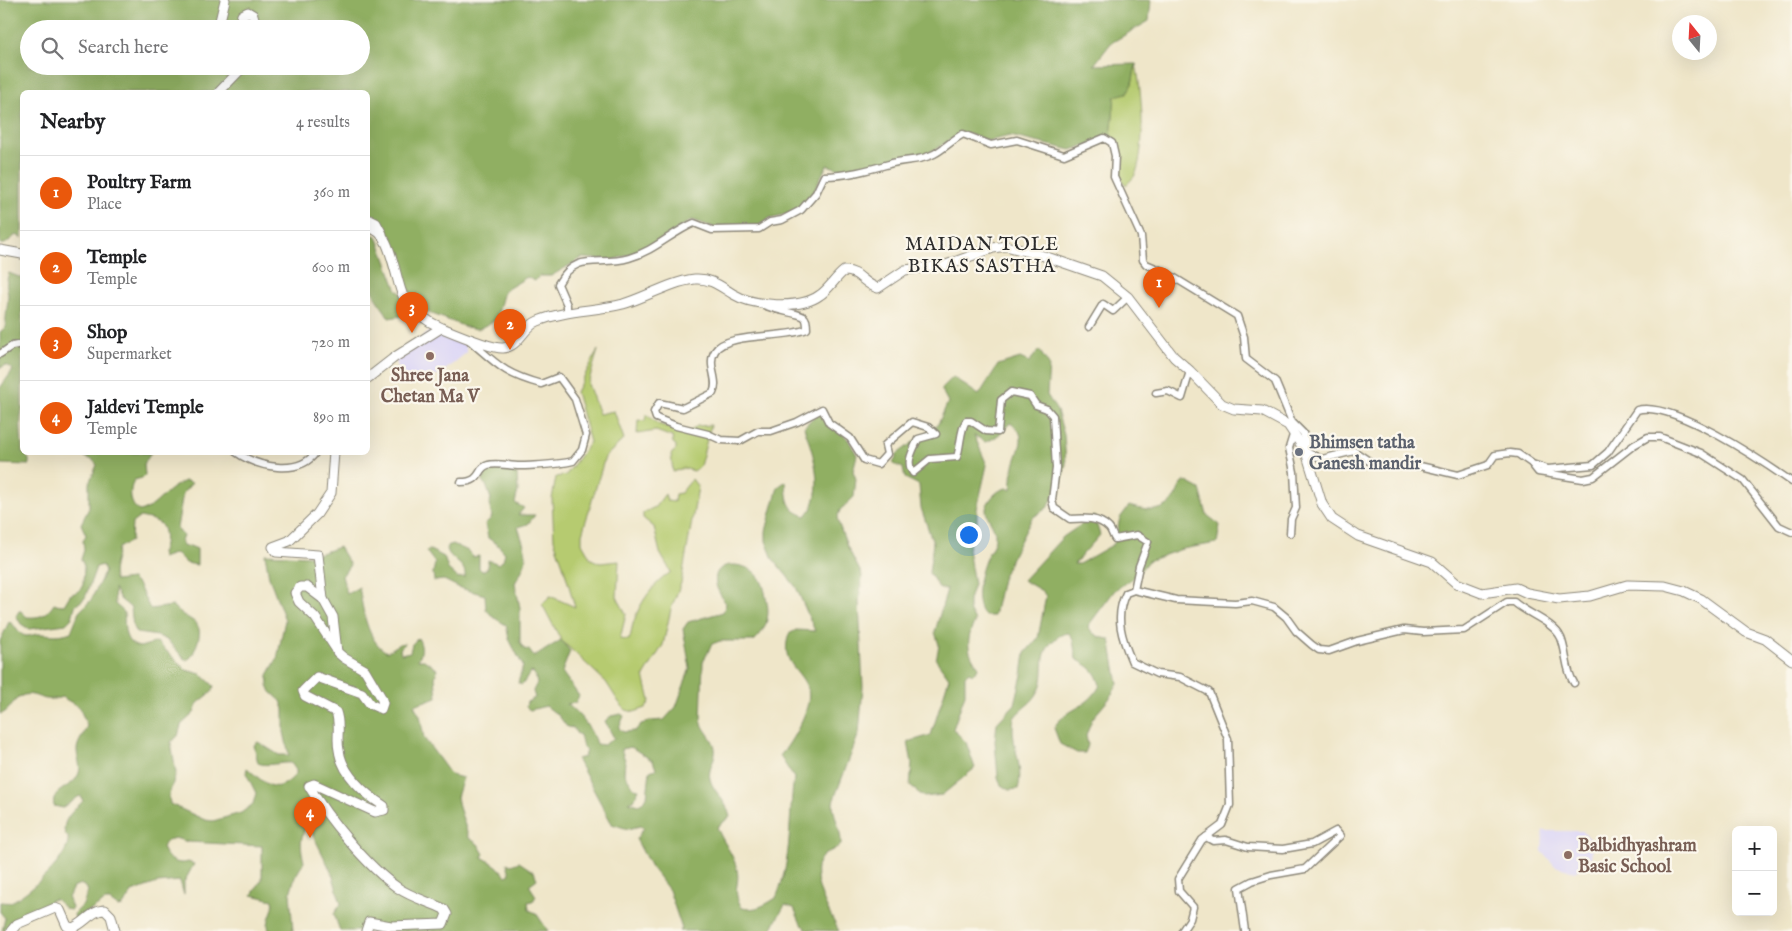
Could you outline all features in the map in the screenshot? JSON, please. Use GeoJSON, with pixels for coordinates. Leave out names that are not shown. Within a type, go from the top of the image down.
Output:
{"type":"FeatureCollection","features":[{"type":"Feature","properties":{"kind":"main road"},"geometry":{"type":"LineString","coordinates":[[220,20],[224,0]]}},
{"type":"Feature","properties":{"kind":"main road"},"geometry":{"type":"LineString","coordinates":[[241,20],[242,15],[248,12],[254,15],[255,20]]}},
{"type":"Feature","properties":{"kind":"main road"},"geometry":{"type":"LineString","coordinates":[[221,90],[235,75]]}},
{"type":"Feature","properties":{"kind":"main road"},"geometry":{"type":"LineString","coordinates":[[370,221],[380,228],[403,297],[416,312],[441,328],[491,346],[507,348],[515,343],[532,324],[567,312],[601,309],[626,303],[694,280],[713,281],[743,299],[789,305],[810,301],[825,291],[844,271],[854,272],[873,287],[878,288],[905,270],[946,265],[1006,246],[1044,256],[1102,276],[1128,297],[1174,357],[1222,404],[1234,409],[1262,411],[1288,426],[1294,432],[1306,452],[1318,496],[1332,519],[1367,540],[1383,543],[1432,562],[1456,583],[1482,593],[1516,588],[1527,593],[1559,599],[1590,596],[1627,586],[1665,586],[1684,591],[1700,599],[1746,632],[1764,639],[1792,660]]}},
{"type":"Feature","properties":{"kind":"main road"},"geometry":{"type":"LineString","coordinates":[[370,229],[383,237]]}},
{"type":"Feature","properties":{"kind":"main road"},"geometry":{"type":"LineString","coordinates":[[0,250],[20,254]]}},
{"type":"Feature","properties":{"kind":"main road"},"geometry":{"type":"LineString","coordinates":[[370,376],[395,357],[441,328]]}},
{"type":"Feature","properties":{"kind":"main road"},"geometry":{"type":"LineString","coordinates":[[334,455],[331,493],[318,514],[289,541],[273,547],[276,552],[318,555],[323,599],[333,617],[337,652]]}},
{"type":"Feature","properties":{"kind":"main road"},"geometry":{"type":"LineString","coordinates":[[323,599],[307,587],[300,587],[295,593],[299,602],[315,617],[337,652],[365,670],[382,697],[383,703],[381,709],[370,704],[362,693],[317,677],[303,690],[305,696],[336,712],[340,722],[339,750],[344,766],[366,795],[384,806],[384,810],[375,812],[314,784],[309,786],[354,846],[376,868],[398,888],[444,909],[447,914],[443,924],[391,926],[369,922],[366,931]]}},
{"type":"Feature","properties":{"kind":"main road"},"geometry":{"type":"LineString","coordinates":[[11,931],[17,924],[56,908],[62,913],[67,926],[72,928],[82,924],[95,912],[105,910],[113,920],[115,931]]}},
{"type":"Feature","properties":{"kind":"street"},"geometry":{"type":"LineString","coordinates":[[567,312],[567,305],[558,284],[567,272],[581,262],[615,262],[645,253],[682,228],[694,223],[712,230],[759,228],[770,222],[782,220],[801,210],[816,193],[824,176],[839,176],[890,163],[912,162],[935,154],[942,147],[963,134],[991,145],[1016,140],[1064,154],[1104,138],[1112,143],[1115,156],[1114,177],[1141,236],[1143,260],[1237,316],[1244,337],[1246,359],[1275,381],[1292,422],[1302,433],[1306,442],[1306,452],[1322,459],[1354,450],[1376,465],[1420,466],[1458,475],[1488,465],[1495,455],[1501,454],[1518,454],[1532,464],[1548,469],[1593,465],[1608,452],[1637,410],[1646,408],[1691,423],[1728,439],[1792,482]]}},
{"type":"Feature","properties":{"kind":"street"},"geometry":{"type":"LineString","coordinates":[[1089,327],[1103,304],[1113,311],[1128,297]]}},
{"type":"Feature","properties":{"kind":"street"},"geometry":{"type":"LineString","coordinates":[[760,302],[778,312],[804,316],[808,329],[774,337],[738,338],[721,345],[714,351],[712,360],[715,386],[713,393],[683,408],[659,403],[654,412],[656,418],[676,426],[708,434],[721,440],[740,441],[758,431],[771,431],[797,422],[822,409],[830,423],[850,438],[864,460],[878,464],[887,454],[885,445],[912,422],[928,427],[936,434],[918,439],[909,460],[909,468],[913,473],[930,459],[957,457],[962,442],[962,428],[966,422],[971,421],[986,431],[998,432],[1002,400],[1011,392],[1030,396],[1036,405],[1047,409],[1053,416],[1056,468],[1052,500],[1054,508],[1070,520],[1086,518],[1104,524],[1111,530],[1115,539],[1137,536],[1148,542],[1134,590]]}},
{"type":"Feature","properties":{"kind":"street"},"geometry":{"type":"LineString","coordinates":[[461,482],[470,482],[479,477],[482,468],[488,464],[522,466],[573,461],[582,450],[586,435],[575,399],[559,377],[541,384],[502,370],[462,334]]}},
{"type":"Feature","properties":{"kind":"street"},"geometry":{"type":"LineString","coordinates":[[0,354],[12,346],[20,344]]}},
{"type":"Feature","properties":{"kind":"street"},"geometry":{"type":"LineString","coordinates":[[1156,393],[1168,391],[1182,398],[1190,371]]}},
{"type":"Feature","properties":{"kind":"street"},"geometry":{"type":"LineString","coordinates":[[1290,533],[1291,519],[1296,508],[1294,472],[1289,448],[1294,432]]}},
{"type":"Feature","properties":{"kind":"street"},"geometry":{"type":"LineString","coordinates":[[1532,464],[1535,470],[1542,473],[1583,479],[1593,477],[1634,445],[1648,437],[1660,437],[1701,453],[1739,477],[1779,526],[1792,532]]}},
{"type":"Feature","properties":{"kind":"street"},"geometry":{"type":"LineString","coordinates":[[243,455],[263,464],[291,468],[307,463],[314,455]]}},
{"type":"Feature","properties":{"kind":"street"},"geometry":{"type":"LineString","coordinates":[[1182,931],[1190,919],[1193,907],[1179,891],[1178,879],[1206,837],[1222,825],[1230,805],[1228,739],[1209,692],[1180,678],[1157,674],[1132,662],[1122,640],[1119,620],[1120,604],[1126,593],[1134,590],[1176,600],[1235,603],[1252,601],[1274,607],[1312,645],[1319,650],[1329,651],[1357,641],[1404,630],[1423,632],[1464,630],[1507,602],[1514,602],[1533,616],[1548,623],[1560,636],[1567,673],[1574,683]]}},
{"type":"Feature","properties":{"kind":"street"},"geometry":{"type":"LineString","coordinates":[[1206,837],[1213,841],[1226,840],[1248,847],[1283,849],[1312,844],[1336,831],[1340,836],[1305,869],[1252,880],[1239,888],[1245,931]]}},
{"type":"Feature","properties":{"kind":"shaded area","name":"Shree Jana Chetan Ma V"},"geometry":{"type":"Polygon","coordinates":[[[433,328],[466,340],[466,353],[439,375],[402,384],[396,373],[399,370],[395,359],[433,328]]]}},
{"type":"Feature","properties":{"kind":"shaded area","name":"Balbidhyashram Basic School"},"geometry":{"type":"Polygon","coordinates":[[[1543,831],[1583,831],[1593,842],[1591,859],[1575,872],[1555,866],[1542,851],[1543,831]]]}},
{"type":"Feature","properties":{"kind":"green space"},"geometry":{"type":"Polygon","coordinates":[[[0,0],[1151,0],[1149,21],[1111,43],[1094,65],[1136,64],[1132,84],[1127,93],[1115,96],[1111,137],[1071,150],[1010,136],[988,141],[963,132],[934,150],[910,159],[842,170],[827,165],[813,193],[795,212],[770,218],[759,226],[716,228],[692,220],[642,251],[612,260],[582,258],[551,276],[539,276],[535,281],[527,277],[504,291],[496,320],[478,329],[466,327],[422,310],[398,273],[388,229],[370,228],[370,90],[20,90],[20,237],[16,235],[5,244],[0,244],[0,0]]]}},
{"type":"Feature","properties":{"kind":"green space"},"geometry":{"type":"Polygon","coordinates":[[[1136,64],[1141,104],[1141,148],[1136,173],[1126,185],[1118,176],[1121,156],[1117,141],[1111,137],[1115,96],[1132,84],[1136,64]]]}},
{"type":"Feature","properties":{"kind":"green space"},"geometry":{"type":"Polygon","coordinates":[[[370,236],[377,236],[396,288],[423,319],[407,315],[389,318],[375,297],[370,284],[370,236]]]}},
{"type":"Feature","properties":{"kind":"green space"},"geometry":{"type":"Polygon","coordinates":[[[9,273],[20,277],[20,455],[25,455],[29,459],[29,465],[0,464],[0,388],[13,370],[6,365],[0,368],[0,332],[6,327],[9,273]]]}},
{"type":"Feature","properties":{"kind":"green space"},"geometry":{"type":"Polygon","coordinates":[[[598,350],[588,384],[599,414],[614,411],[624,439],[605,457],[582,534],[582,543],[591,559],[600,563],[619,561],[617,597],[626,614],[620,639],[629,640],[633,624],[644,600],[653,587],[671,572],[660,553],[654,527],[643,518],[643,513],[655,507],[665,494],[667,501],[674,502],[675,494],[681,493],[692,479],[698,487],[681,583],[671,609],[663,645],[644,676],[650,701],[646,708],[634,712],[626,710],[606,682],[561,640],[542,604],[550,596],[575,607],[554,540],[552,499],[556,477],[566,475],[590,442],[576,392],[598,350]]]}},
{"type":"Feature","properties":{"kind":"green space"},"geometry":{"type":"Polygon","coordinates":[[[1039,350],[1049,365],[1047,395],[1057,411],[1064,435],[1066,464],[1061,485],[1047,508],[1032,518],[1002,579],[994,616],[985,616],[978,604],[979,580],[986,558],[995,540],[994,529],[986,509],[995,494],[1007,488],[1011,490],[1013,470],[1021,438],[1020,433],[1010,423],[996,437],[989,441],[985,442],[974,435],[987,465],[977,509],[977,523],[968,549],[974,584],[969,600],[969,610],[975,621],[970,633],[969,650],[979,667],[973,674],[969,672],[965,676],[965,694],[953,729],[966,742],[975,768],[942,795],[924,797],[910,786],[912,763],[908,742],[931,735],[949,678],[936,660],[939,645],[935,632],[947,589],[940,589],[929,573],[933,543],[921,508],[919,485],[905,478],[903,468],[893,464],[897,454],[938,424],[948,402],[941,389],[953,377],[979,395],[998,365],[1020,358],[1029,362],[1039,350]]]}},
{"type":"Feature","properties":{"kind":"green space"},"geometry":{"type":"Polygon","coordinates":[[[817,413],[822,413],[848,439],[857,455],[853,471],[856,479],[854,497],[840,510],[837,519],[847,546],[862,575],[859,602],[863,687],[859,733],[833,802],[841,845],[824,855],[819,862],[817,871],[818,882],[825,904],[839,931],[807,930],[801,924],[794,908],[785,905],[770,931],[679,931],[682,929],[669,890],[651,867],[636,839],[644,828],[640,826],[628,829],[612,824],[577,759],[584,757],[586,750],[583,748],[580,735],[576,733],[574,728],[567,727],[559,716],[546,706],[530,710],[526,707],[527,702],[535,698],[533,691],[537,683],[534,673],[531,672],[522,685],[518,683],[523,666],[509,639],[506,625],[493,617],[486,609],[485,595],[460,588],[444,580],[434,581],[435,563],[426,551],[430,550],[444,557],[448,569],[458,578],[465,577],[465,572],[460,564],[450,555],[447,546],[453,544],[468,551],[473,557],[479,556],[479,568],[482,571],[488,568],[488,560],[499,564],[503,560],[505,553],[488,538],[485,524],[492,517],[489,504],[491,499],[486,485],[481,481],[484,479],[485,468],[494,466],[502,467],[517,474],[518,491],[515,503],[524,508],[518,515],[535,515],[528,524],[518,527],[526,556],[515,583],[520,608],[520,643],[534,657],[561,640],[570,651],[562,672],[579,696],[575,703],[567,704],[584,722],[596,744],[604,745],[614,738],[605,721],[611,716],[621,714],[624,716],[619,728],[623,732],[635,731],[641,724],[664,720],[676,707],[690,668],[683,629],[688,622],[723,612],[726,604],[716,584],[716,576],[719,570],[724,566],[739,566],[753,571],[758,576],[763,585],[767,602],[768,613],[766,623],[762,632],[754,641],[720,641],[712,644],[703,662],[701,720],[715,748],[715,756],[709,775],[710,779],[726,805],[730,817],[717,827],[736,866],[738,878],[737,895],[742,908],[760,907],[776,898],[785,868],[794,778],[780,756],[790,743],[800,724],[809,697],[805,683],[789,659],[787,644],[789,634],[796,630],[815,631],[796,587],[773,559],[766,541],[766,531],[778,487],[786,481],[789,503],[795,511],[806,516],[816,496],[817,484],[814,460],[804,427],[817,413]],[[631,747],[621,749],[625,760],[624,773],[634,788],[639,789],[634,800],[629,802],[639,805],[647,797],[650,771],[656,769],[653,761],[631,747]]]}},
{"type":"Feature","properties":{"kind":"green space"},"geometry":{"type":"Polygon","coordinates":[[[646,414],[658,424],[688,433],[697,426],[711,425],[700,466],[694,471],[683,468],[673,472],[671,454],[676,450],[676,445],[673,443],[672,437],[656,431],[637,434],[638,420],[645,421],[646,414]]]}},
{"type":"Feature","properties":{"kind":"green space"},"geometry":{"type":"Polygon","coordinates":[[[85,455],[150,455],[144,464],[145,475],[134,480],[131,488],[133,505],[139,511],[153,505],[167,492],[185,481],[192,483],[183,493],[177,528],[183,536],[181,541],[184,547],[190,546],[197,549],[197,565],[186,563],[176,553],[162,558],[164,538],[162,525],[140,517],[132,523],[131,541],[118,548],[113,569],[115,581],[132,579],[139,586],[150,609],[173,606],[194,622],[198,626],[199,631],[199,639],[193,654],[186,660],[167,640],[158,636],[136,633],[133,627],[131,608],[120,599],[114,588],[115,604],[124,612],[127,638],[130,642],[140,647],[157,642],[186,670],[201,674],[214,686],[212,692],[198,703],[194,713],[181,725],[178,736],[171,742],[176,773],[169,795],[170,804],[205,820],[213,821],[241,813],[253,804],[256,793],[246,773],[247,768],[271,786],[283,785],[296,774],[296,770],[291,763],[265,765],[258,763],[254,745],[258,742],[279,755],[289,755],[284,732],[284,709],[281,701],[271,692],[268,685],[268,675],[277,659],[285,620],[269,577],[265,554],[312,556],[339,547],[350,565],[342,576],[347,594],[359,587],[364,614],[374,640],[387,652],[399,644],[405,643],[400,649],[401,654],[410,652],[412,644],[418,638],[421,649],[418,660],[424,660],[437,669],[435,678],[437,697],[414,705],[420,716],[424,738],[451,775],[463,778],[457,797],[459,807],[469,838],[478,844],[484,854],[482,857],[497,866],[506,876],[510,874],[507,863],[511,865],[519,862],[534,872],[537,879],[529,885],[536,896],[533,901],[528,902],[529,910],[536,913],[548,931],[340,931],[334,914],[341,904],[332,873],[310,829],[306,827],[301,844],[304,862],[295,877],[290,893],[293,931],[269,931],[268,922],[274,904],[273,900],[252,895],[262,879],[262,846],[188,842],[175,838],[168,840],[162,847],[166,855],[176,862],[194,864],[184,882],[184,895],[180,881],[157,883],[132,892],[123,906],[118,907],[110,901],[105,901],[77,919],[74,914],[83,905],[88,891],[86,887],[80,884],[73,887],[68,898],[71,910],[66,909],[55,899],[48,902],[39,911],[15,920],[7,931],[2,931],[5,918],[0,912],[0,902],[11,902],[38,883],[56,864],[67,845],[68,837],[65,834],[65,824],[72,812],[83,801],[81,796],[63,808],[54,806],[55,796],[74,781],[79,774],[80,767],[77,747],[87,725],[79,707],[62,697],[44,699],[33,695],[24,695],[14,702],[7,711],[0,714],[0,641],[9,622],[25,636],[39,634],[58,635],[71,632],[79,612],[91,600],[105,571],[102,565],[96,567],[85,598],[75,606],[72,618],[66,624],[29,629],[21,624],[16,616],[19,611],[27,617],[43,615],[54,604],[64,605],[70,595],[79,591],[83,585],[84,566],[81,559],[84,550],[83,541],[86,535],[81,524],[89,508],[89,483],[97,465],[93,460],[85,457],[85,455]]]}},
{"type":"Feature","properties":{"kind":"green space"},"geometry":{"type":"Polygon","coordinates":[[[1185,481],[1200,489],[1207,515],[1220,525],[1217,543],[1182,549],[1148,561],[1136,576],[1115,590],[1088,626],[1097,636],[1110,639],[1118,684],[1109,699],[1092,719],[1086,736],[1088,745],[1085,753],[1077,753],[1060,744],[1054,728],[1063,717],[1089,699],[1100,685],[1091,669],[1076,659],[1073,640],[1069,633],[1053,641],[1045,653],[1041,686],[1038,692],[1014,718],[1013,727],[1020,780],[1018,789],[1009,790],[1001,785],[998,777],[995,741],[997,723],[1015,704],[1025,653],[1038,638],[1046,596],[1042,591],[1023,580],[1063,537],[1094,516],[1100,535],[1074,564],[1079,564],[1114,544],[1120,518],[1129,506],[1147,510],[1161,508],[1173,500],[1181,483],[1185,481]]]}},
{"type":"Feature","properties":{"kind":"place","name":"Poultry Farm"},"geometry":{"type":"Point","coordinates":[1159,308]}},
{"type":"Feature","properties":{"kind":"place","name":"Shop"},"geometry":{"type":"Point","coordinates":[412,333]}},
{"type":"Feature","properties":{"kind":"place","name":"Temple"},"geometry":{"type":"Point","coordinates":[510,350]}},
{"type":"Feature","properties":{"kind":"place","name":"Shree Jana Chetan Ma V"},"geometry":{"type":"Point","coordinates":[430,356]}},
{"type":"Feature","properties":{"kind":"place","name":"Bhimsen tatha Ganesh mandir"},"geometry":{"type":"Point","coordinates":[1299,452]}},
{"type":"Feature","properties":{"kind":"place","name":"Jaldevi Temple"},"geometry":{"type":"Point","coordinates":[310,838]}},
{"type":"Feature","properties":{"kind":"place","name":"Balbidhyashram Basic School"},"geometry":{"type":"Point","coordinates":[1568,855]}},
{"type":"Feature","properties":{"kind":"district","name":"MAIDAN TOLE BIKAS SASTHA"},"geometry":{"type":"Point","coordinates":[982,254]}}]}
